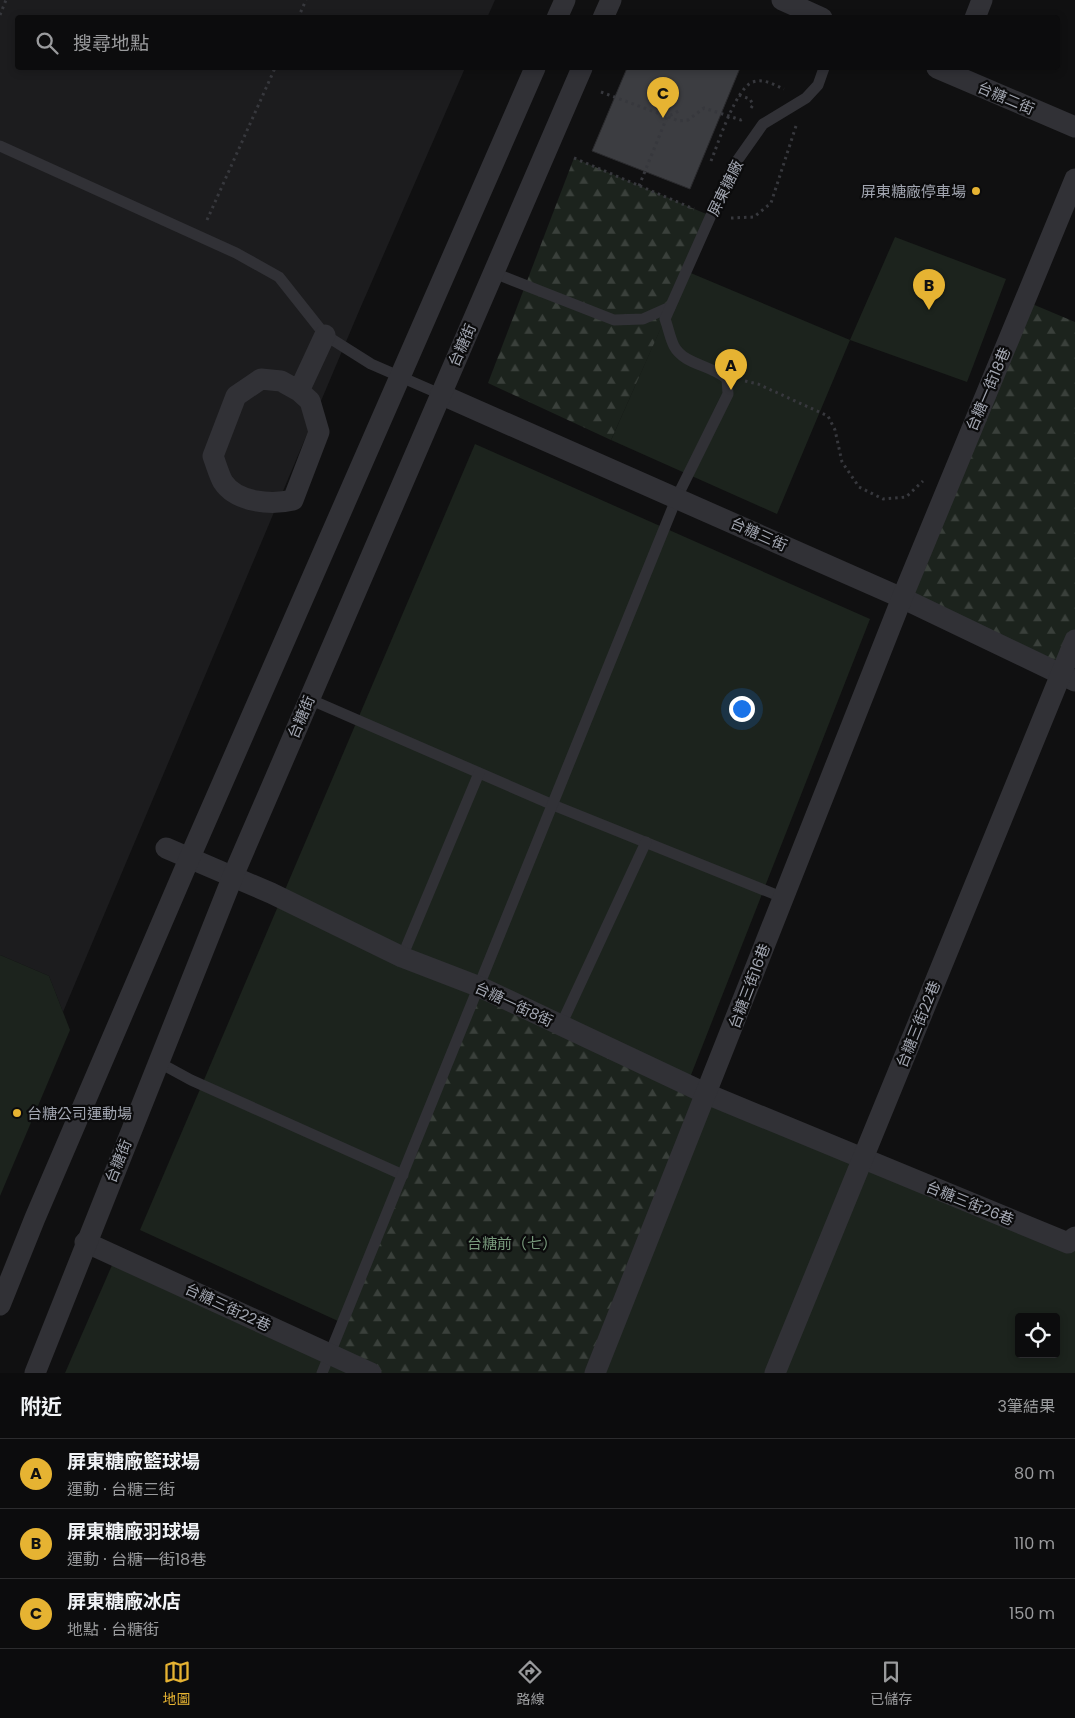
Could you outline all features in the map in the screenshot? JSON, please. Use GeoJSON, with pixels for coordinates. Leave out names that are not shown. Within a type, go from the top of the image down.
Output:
{"type":"FeatureCollection","features":[{"type":"Feature","properties":{"kind":"street"},"geometry":{"type":"LineString","coordinates":[[558,15],[564,0]]}},
{"type":"Feature","properties":{"kind":"street"},"geometry":{"type":"LineString","coordinates":[[604,15],[611,0]]}},
{"type":"Feature","properties":{"kind":"street"},"geometry":{"type":"LineString","coordinates":[[782,0],[815,15]]}},
{"type":"Feature","properties":{"kind":"street"},"geometry":{"type":"LineString","coordinates":[[975,15],[982,0]]}},
{"type":"Feature","properties":{"kind":"street"},"geometry":{"type":"LineString","coordinates":[[0,1305],[35,1218],[190,857],[534,70]]}},
{"type":"Feature","properties":{"kind":"street","name":"台糖街"},"geometry":{"type":"LineString","coordinates":[[35,1373],[85,1242],[233,876],[581,70]]}},
{"type":"Feature","properties":{"kind":"street","name":"台糖二街"},"geometry":{"type":"LineString","coordinates":[[948,70],[1075,127]]}},
{"type":"Feature","properties":{"kind":"street","name":"台糖一街18巷"},"geometry":{"type":"LineString","coordinates":[[902,598],[1075,180]]}},
{"type":"Feature","properties":{"kind":"street"},"geometry":{"type":"LineString","coordinates":[[299,391],[325,335]]}},
{"type":"Feature","properties":{"kind":"street"},"geometry":{"type":"LineString","coordinates":[[261,379],[280,381],[299,391],[310,401],[319,432],[294,500],[263,503],[242,496],[224,483],[213,456],[236,396],[261,379]]}},
{"type":"Feature","properties":{"kind":"street","name":"台糖三街"},"geometry":{"type":"LineString","coordinates":[[440,394],[677,497],[902,598],[1068,678]]}},
{"type":"Feature","properties":{"kind":"street","name":"台糖三街16巷"},"geometry":{"type":"LineString","coordinates":[[595,1373],[902,598]]}},
{"type":"Feature","properties":{"kind":"street","name":"台糖三街22巷"},"geometry":{"type":"LineString","coordinates":[[775,1373],[863,1160],[1068,678],[1075,640]]}},
{"type":"Feature","properties":{"kind":"street","name":"台糖一街8街"},"geometry":{"type":"LineString","coordinates":[[166,848],[233,876],[402,958],[480,987],[707,1094],[863,1160]]}},
{"type":"Feature","properties":{"kind":"street","name":"台糖三街26巷"},"geometry":{"type":"LineString","coordinates":[[863,1160],[1068,1242],[1075,1237]]}},
{"type":"Feature","properties":{"kind":"street","name":"台糖三街22巷"},"geometry":{"type":"LineString","coordinates":[[85,1242],[326,1363],[371,1373]]}},
{"type":"Feature","properties":{"kind":"lane","name":"屏東糖廠"},"geometry":{"type":"LineString","coordinates":[[727,379],[717,370],[693,363],[674,347],[665,318],[732,168],[763,124],[806,98],[818,85],[823,70]]}},
{"type":"Feature","properties":{"kind":"lane"},"geometry":{"type":"LineString","coordinates":[[0,146],[236,253],[279,277],[325,335],[371,364],[440,394]]}},
{"type":"Feature","properties":{"kind":"lane"},"geometry":{"type":"LineString","coordinates":[[494,273],[614,320],[643,319],[670,307]]}},
{"type":"Feature","properties":{"kind":"lane"},"geometry":{"type":"LineString","coordinates":[[326,1363],[677,497],[728,394],[727,379]]}},
{"type":"Feature","properties":{"kind":"lane"},"geometry":{"type":"LineString","coordinates":[[309,699],[479,773],[784,898]]}},
{"type":"Feature","properties":{"kind":"lane"},"geometry":{"type":"LineString","coordinates":[[402,958],[479,773]]}},
{"type":"Feature","properties":{"kind":"lane"},"geometry":{"type":"LineString","coordinates":[[561,1025],[646,842]]}},
{"type":"Feature","properties":{"kind":"lane"},"geometry":{"type":"LineString","coordinates":[[158,1062],[191,1080],[403,1175]]}},
{"type":"Feature","properties":{"kind":"path"},"geometry":{"type":"LineString","coordinates":[[0,15],[6,0]]}},
{"type":"Feature","properties":{"kind":"path"},"geometry":{"type":"LineString","coordinates":[[299,15],[306,0]]}},
{"type":"Feature","properties":{"kind":"path"},"geometry":{"type":"LineString","coordinates":[[199,237],[274,70]]}},
{"type":"Feature","properties":{"kind":"path"},"geometry":{"type":"LineString","coordinates":[[601,92],[679,121],[688,120],[704,108],[741,120],[749,115],[753,105],[750,99],[739,95]]}},
{"type":"Feature","properties":{"kind":"path"},"geometry":{"type":"LineString","coordinates":[[639,186],[667,117],[679,111]]}},
{"type":"Feature","properties":{"kind":"path"},"geometry":{"type":"LineString","coordinates":[[727,379],[758,384],[828,416],[835,430],[842,462],[859,487],[883,499],[906,497],[927,478]]}},
{"type":"Feature","properties":{"kind":"shaded area"},"geometry":{"type":"Polygon","coordinates":[[[0,0],[495,0],[488,15],[15,15],[15,70],[464,70],[359,311],[63,1012],[49,976],[0,955],[0,0]]]}},
{"type":"Feature","properties":{"kind":"green space"},"geometry":{"type":"Polygon","coordinates":[[[574,158],[711,216],[611,440],[488,383],[574,158]]]}},
{"type":"Feature","properties":{"kind":"green space"},"geometry":{"type":"Polygon","coordinates":[[[895,237],[1006,279],[967,382],[850,340],[895,237]]]}},
{"type":"Feature","properties":{"kind":"green space"},"geometry":{"type":"Polygon","coordinates":[[[686,271],[850,340],[777,514],[611,440],[686,271]]]}},
{"type":"Feature","properties":{"kind":"green space"},"geometry":{"type":"Polygon","coordinates":[[[1025,301],[1075,322],[1075,640],[1061,675],[902,598],[1025,301]]]}},
{"type":"Feature","properties":{"kind":"green space"},"geometry":{"type":"Polygon","coordinates":[[[475,444],[870,619],[689,1080],[338,1321],[140,1230],[475,444]]]}},
{"type":"Feature","properties":{"kind":"green space","name":"台糖公司運動場"},"geometry":{"type":"Polygon","coordinates":[[[0,955],[49,976],[70,1030],[0,1196],[0,955]]]}},
{"type":"Feature","properties":{"kind":"green space","name":"台糖前（七）"},"geometry":{"type":"Polygon","coordinates":[[[480,987],[707,1094],[595,1373],[371,1373],[330,1354],[480,987]]]}},
{"type":"Feature","properties":{"kind":"green space"},"geometry":{"type":"Polygon","coordinates":[[[707,1094],[1075,1237],[1075,1373],[595,1373],[707,1094]]]}},
{"type":"Feature","properties":{"kind":"green space"},"geometry":{"type":"Polygon","coordinates":[[[116,1256],[371,1373],[65,1373],[116,1256]]]}},
{"type":"Feature","properties":{"kind":"building"},"geometry":{"type":"Polygon","coordinates":[[[626,70],[739,70],[690,189],[592,151],[626,70]]]}},
{"type":"Feature","properties":{"kind":"place","name":"屏東糖廠冰店"},"geometry":{"type":"Point","coordinates":[663,118]}},
{"type":"Feature","properties":{"kind":"place","name":"屏東糖廠停車場"},"geometry":{"type":"Point","coordinates":[976,191]}},
{"type":"Feature","properties":{"kind":"place","name":"屏東糖廠羽球場"},"geometry":{"type":"Point","coordinates":[929,310]}},
{"type":"Feature","properties":{"kind":"place","name":"屏東糖廠籃球場"},"geometry":{"type":"Point","coordinates":[731,390]}},
{"type":"Feature","properties":{"kind":"place","name":"台糖公司運動場"},"geometry":{"type":"Point","coordinates":[17,1113]}}]}
